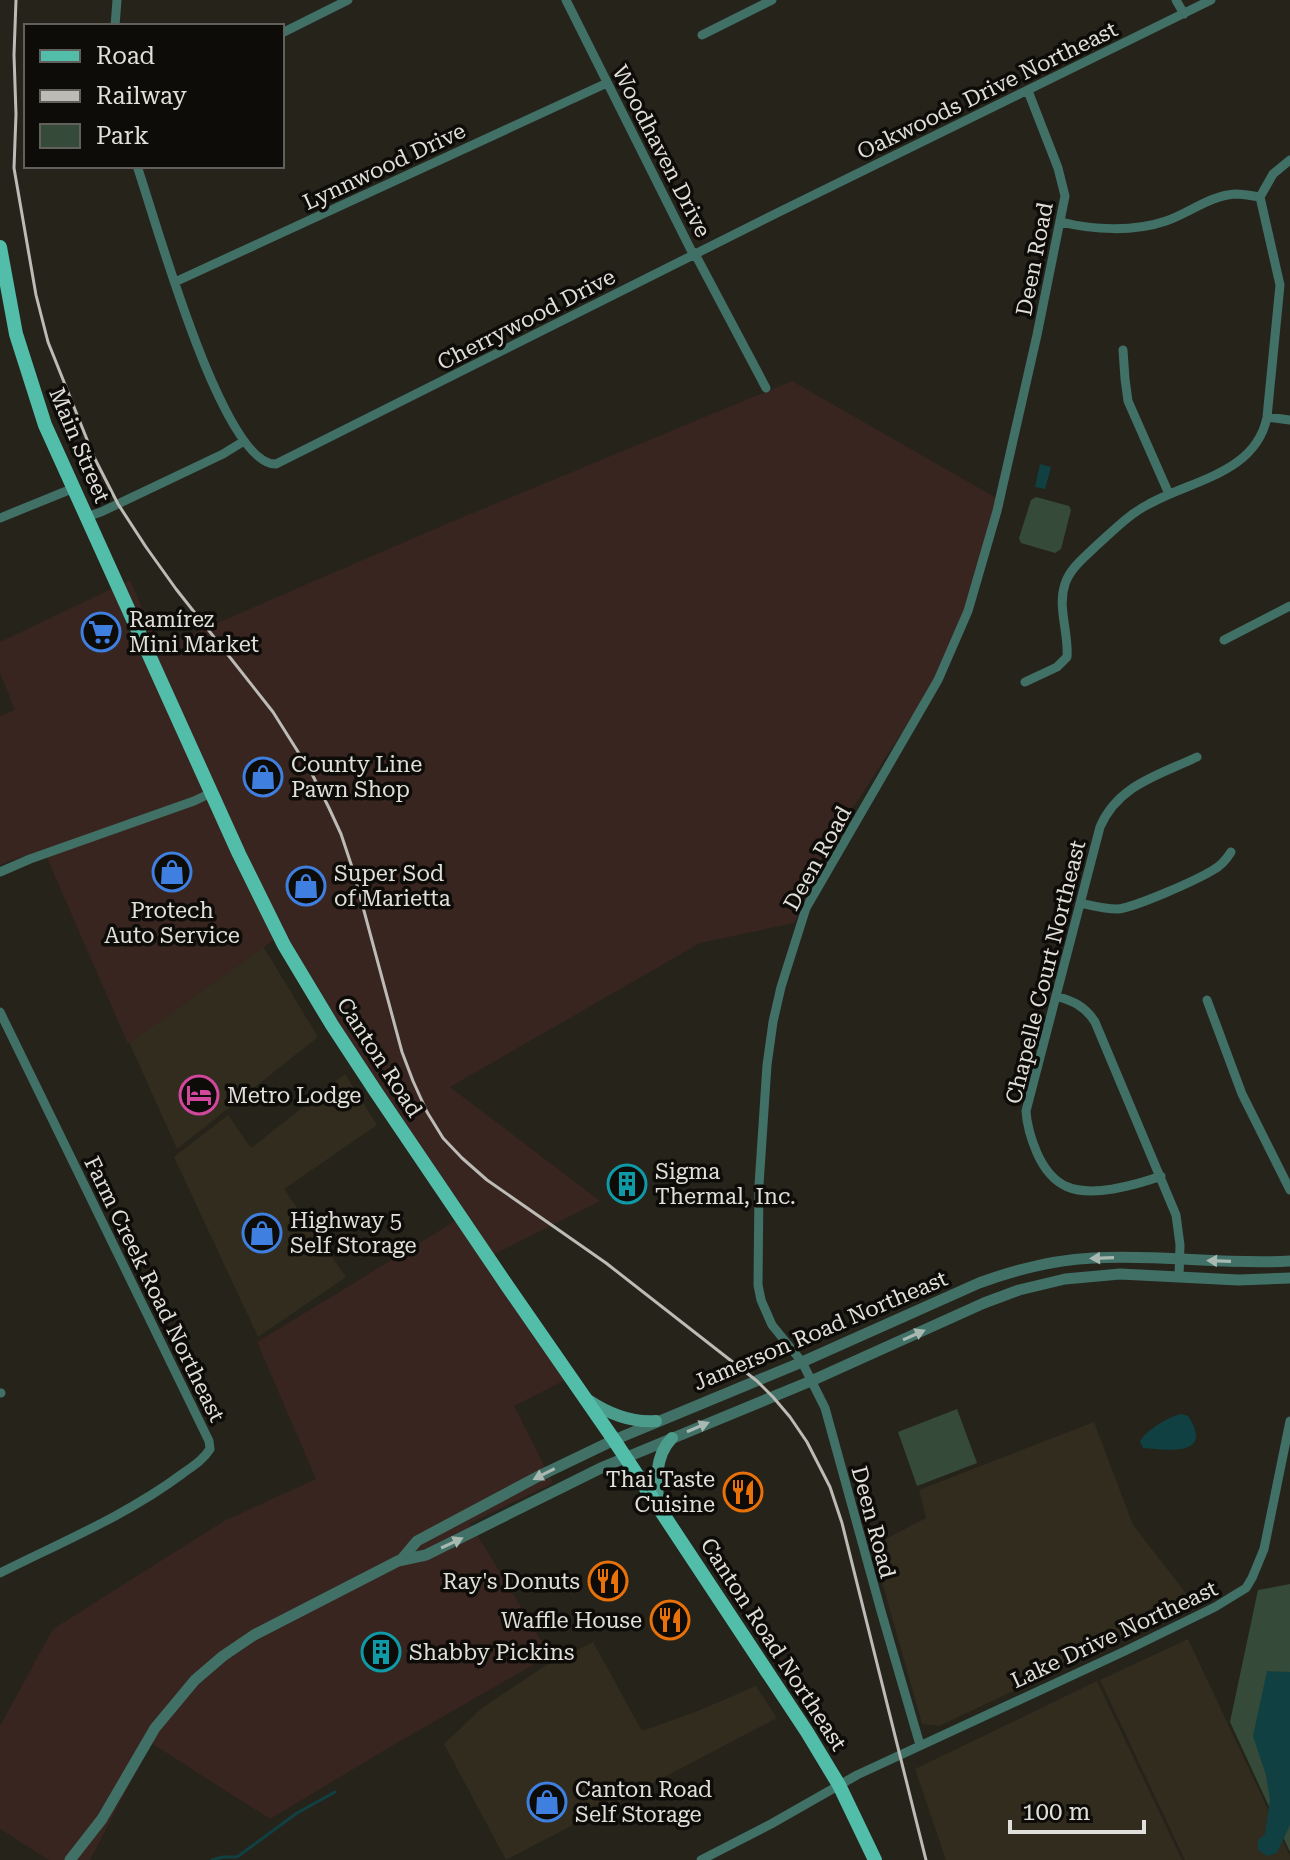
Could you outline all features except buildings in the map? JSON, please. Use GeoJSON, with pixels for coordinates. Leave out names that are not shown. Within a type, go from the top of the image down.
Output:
{"type":"FeatureCollection","features":[{"type":"Feature","properties":{"kind":"main road","name":"Main Street"},"geometry":{"type":"LineString","coordinates":[[0,247],[10,308],[45,425],[147,651]]}},
{"type":"Feature","properties":{"kind":"main road","name":"Canton Road"},"geometry":{"type":"LineString","coordinates":[[147,651],[260,900],[296,967],[425,1166],[626,1458]]}},
{"type":"Feature","properties":{"kind":"main road"},"geometry":{"type":"LineString","coordinates":[[586,1399],[620,1417],[656,1421]]}},
{"type":"Feature","properties":{"kind":"main road"},"geometry":{"type":"LineString","coordinates":[[659,1508],[659,1460],[672,1438]]}},
{"type":"Feature","properties":{"kind":"main road","name":"Canton Road Northeast"},"geometry":{"type":"LineString","coordinates":[[626,1458],[784,1695],[839,1785],[875,1860]]}},
{"type":"Feature","properties":{"kind":"street"},"geometry":{"type":"LineString","coordinates":[[115,24],[117,0]]}},
{"type":"Feature","properties":{"kind":"street"},"geometry":{"type":"LineString","coordinates":[[284,32],[348,0]]}},
{"type":"Feature","properties":{"kind":"street","name":"Woodhaven Drive"},"geometry":{"type":"LineString","coordinates":[[566,0],[691,250],[766,388]]}},
{"type":"Feature","properties":{"kind":"street"},"geometry":{"type":"LineString","coordinates":[[702,35],[772,0]]}},
{"type":"Feature","properties":{"kind":"street"},"geometry":{"type":"LineString","coordinates":[[1176,0],[1184,14]]}},
{"type":"Feature","properties":{"kind":"street","name":"Oakwoods Drive Northeast"},"geometry":{"type":"LineString","coordinates":[[779,212],[1211,0]]}},
{"type":"Feature","properties":{"kind":"street","name":"Lynnwood Drive"},"geometry":{"type":"LineString","coordinates":[[175,282],[607,83]]}},
{"type":"Feature","properties":{"kind":"street","name":"Deen Road"},"geometry":{"type":"LineString","coordinates":[[920,1745],[825,1408],[802,1362],[772,1325],[761,1300],[757,1258],[759,1185],[773,1022],[806,908],[938,680],[968,611],[997,511],[1065,196],[1058,168],[1028,91]]}},
{"type":"Feature","properties":{"kind":"street"},"geometry":{"type":"LineString","coordinates":[[1025,682],[1057,667],[1067,657],[1069,642],[1062,594],[1074,567],[1147,504],[1243,460],[1262,437],[1285,284],[1260,197],[1273,174],[1290,160]]}},
{"type":"Feature","properties":{"kind":"street"},"geometry":{"type":"LineString","coordinates":[[86,517],[223,454],[244,441],[216,392],[190,327],[138,168]]}},
{"type":"Feature","properties":{"kind":"street"},"geometry":{"type":"LineString","coordinates":[[1061,222],[1080,226],[1136,227],[1164,221],[1225,196],[1240,194],[1260,197]]}},
{"type":"Feature","properties":{"kind":"street","name":"Cherrywood Drive"},"geometry":{"type":"LineString","coordinates":[[244,441],[262,461],[276,464],[779,212]]}},
{"type":"Feature","properties":{"kind":"street"},"geometry":{"type":"LineString","coordinates":[[1123,350],[1128,401],[1169,494]]}},
{"type":"Feature","properties":{"kind":"street"},"geometry":{"type":"LineString","coordinates":[[1267,417],[1290,420]]}},
{"type":"Feature","properties":{"kind":"street"},"geometry":{"type":"LineString","coordinates":[[0,518],[74,488]]}},
{"type":"Feature","properties":{"kind":"street"},"geometry":{"type":"LineString","coordinates":[[1224,640],[1290,606]]}},
{"type":"Feature","properties":{"kind":"street","name":"Chapelle Court Northeast"},"geometry":{"type":"LineString","coordinates":[[1161,1176],[1123,1187],[1073,1190],[1055,1180],[1041,1162],[1030,1135],[1026,1111],[1100,827],[1112,804],[1134,787],[1197,757]]}},
{"type":"Feature","properties":{"kind":"street"},"geometry":{"type":"LineString","coordinates":[[0,872],[211,793]]}},
{"type":"Feature","properties":{"kind":"street"},"geometry":{"type":"LineString","coordinates":[[1080,903],[1121,909],[1211,872],[1223,864],[1231,852]]}},
{"type":"Feature","properties":{"kind":"street"},"geometry":{"type":"LineString","coordinates":[[1056,996],[1077,1003],[1095,1022],[1176,1215],[1179,1277]]}},
{"type":"Feature","properties":{"kind":"street"},"geometry":{"type":"LineString","coordinates":[[1207,1000],[1242,1094],[1290,1190]]}},
{"type":"Feature","properties":{"kind":"street","name":"Farm Creek Road Northeast"},"geometry":{"type":"LineString","coordinates":[[0,1012],[209,1441],[210,1449],[198,1462],[152,1495],[0,1573]]}},
{"type":"Feature","properties":{"kind":"street","name":"Jamerson Road Northeast"},"geometry":{"type":"LineString","coordinates":[[400,1560],[417,1541],[614,1440],[802,1362],[979,1283],[1014,1271],[1047,1263],[1097,1258],[1290,1261]]}},
{"type":"Feature","properties":{"kind":"street","name":"Jamerson Road Northeast"},"geometry":{"type":"LineString","coordinates":[[70,1860],[89,1838],[155,1728],[195,1680],[254,1635],[400,1560],[426,1555],[603,1467],[1019,1290],[1065,1279],[1120,1274],[1238,1280],[1290,1278]]}},
{"type":"Feature","properties":{"kind":"street","name":"Lake Drive Northeast"},"geometry":{"type":"LineString","coordinates":[[701,1860],[839,1785],[1125,1651],[1215,1607],[1246,1588],[1264,1549],[1290,1421]]}},
{"type":"Feature","properties":{"kind":"street"},"geometry":{"type":"LineString","coordinates":[[87,1860],[89,1838]]}},
{"type":"Feature","properties":{"kind":"shaded area"},"geometry":{"type":"Polygon","coordinates":[[[792,381],[1005,503],[940,674],[843,823],[794,923],[700,943],[450,1087],[600,1201],[493,1255],[571,1377],[514,1406],[553,1483],[470,1523],[550,1655],[270,1819],[151,1743],[90,1860],[49,1860],[0,1829],[0,1726],[53,1629],[224,1521],[316,1479],[257,1342],[462,1217],[278,937],[128,1044],[44,851],[0,865],[0,716],[15,710],[0,673],[0,642],[130,580],[159,648],[451,522],[792,381]]]}},
{"type":"Feature","properties":{"kind":"shaded area","name":"Metro Lodge"},"geometry":{"type":"Polygon","coordinates":[[[260,941],[318,1037],[177,1149],[129,1042],[260,941]]]}},
{"type":"Feature","properties":{"kind":"shaded area","name":"Highway 5 Self Storage"},"geometry":{"type":"Polygon","coordinates":[[[345,1074],[377,1125],[284,1189],[346,1277],[258,1337],[174,1157],[228,1115],[251,1148],[345,1074]]]}},
{"type":"Feature","properties":{"kind":"shaded area"},"geometry":{"type":"Polygon","coordinates":[[[1094,1422],[1133,1525],[1195,1605],[939,1726],[922,1724],[872,1546],[926,1518],[919,1490],[1094,1422]]]}},
{"type":"Feature","properties":{"kind":"shaded area"},"geometry":{"type":"Polygon","coordinates":[[[1188,1639],[1290,1860],[1185,1860],[1100,1680],[1188,1639]]]}},
{"type":"Feature","properties":{"kind":"shaded area","name":"Canton Road Self Storage"},"geometry":{"type":"Polygon","coordinates":[[[593,1642],[642,1731],[756,1686],[777,1718],[506,1860],[444,1744],[482,1708],[545,1666],[593,1642]]]}},
{"type":"Feature","properties":{"kind":"shaded area"},"geometry":{"type":"Polygon","coordinates":[[[1097,1681],[1182,1860],[946,1860],[915,1769],[1097,1681]]]}},
{"type":"Feature","properties":{"kind":"green space"},"geometry":{"type":"Polygon","coordinates":[[[1036,497],[1069,506],[1071,510],[1061,549],[1055,553],[1021,543],[1019,538],[1031,500],[1036,497]]]}},
{"type":"Feature","properties":{"kind":"green space"},"geometry":{"type":"Polygon","coordinates":[[[957,1409],[977,1463],[917,1486],[898,1432],[957,1409]]]}},
{"type":"Feature","properties":{"kind":"green space"},"geometry":{"type":"Polygon","coordinates":[[[1290,1584],[1290,1852],[1230,1722],[1258,1590],[1290,1584]]]}},
{"type":"Feature","properties":{"kind":"water"},"geometry":{"type":"Polygon","coordinates":[[[1040,464],[1051,467],[1045,489],[1035,487],[1040,464]]]}},
{"type":"Feature","properties":{"kind":"water"},"geometry":{"type":"Polygon","coordinates":[[[1182,1414],[1188,1416],[1195,1429],[1196,1439],[1192,1445],[1175,1450],[1143,1448],[1140,1441],[1148,1432],[1182,1414]]]}},
{"type":"Feature","properties":{"kind":"water"},"geometry":{"type":"Polygon","coordinates":[[[1267,1671],[1290,1672],[1290,1825],[1277,1853],[1267,1856],[1258,1850],[1258,1840],[1265,1834],[1270,1800],[1266,1775],[1253,1736],[1267,1671]]]}},
{"type":"Feature","properties":{"kind":"waterway"},"geometry":{"type":"LineString","coordinates":[[212,1860],[237,1857],[297,1813],[335,1792]]}},
{"type":"Feature","properties":{"kind":"railway"},"geometry":{"type":"LineString","coordinates":[[16,0],[14,168],[36,295],[48,342],[94,457],[118,504],[146,547],[273,712],[312,774],[341,834],[353,870],[402,1052],[427,1112],[443,1138],[487,1180],[606,1263],[757,1381],[790,1417],[807,1442],[830,1487],[842,1523],[926,1860]]}},
{"type":"Feature","properties":{"kind":"place","name":"Ramírez Mini Market"},"geometry":{"type":"Point","coordinates":[101,632]}},
{"type":"Feature","properties":{"kind":"place","name":"County Line Pawn Shop"},"geometry":{"type":"Point","coordinates":[263,777]}},
{"type":"Feature","properties":{"kind":"place","name":"Protech Auto Service"},"geometry":{"type":"Point","coordinates":[172,872]}},
{"type":"Feature","properties":{"kind":"place","name":"Super Sod of Marietta"},"geometry":{"type":"Point","coordinates":[306,886]}},
{"type":"Feature","properties":{"kind":"place","name":"Metro Lodge"},"geometry":{"type":"Point","coordinates":[199,1095]}},
{"type":"Feature","properties":{"kind":"place","name":"Sigma Thermal, Inc."},"geometry":{"type":"Point","coordinates":[627,1184]}},
{"type":"Feature","properties":{"kind":"place","name":"Highway 5 Self Storage"},"geometry":{"type":"Point","coordinates":[262,1233]}},
{"type":"Feature","properties":{"kind":"place","name":"Thai Taste Cuisine"},"geometry":{"type":"Point","coordinates":[743,1492]}},
{"type":"Feature","properties":{"kind":"place","name":"Ray's Donuts"},"geometry":{"type":"Point","coordinates":[608,1581]}},
{"type":"Feature","properties":{"kind":"place","name":"Waffle House"},"geometry":{"type":"Point","coordinates":[670,1620]}},
{"type":"Feature","properties":{"kind":"place","name":"Shabby Pickins"},"geometry":{"type":"Point","coordinates":[381,1652]}},
{"type":"Feature","properties":{"kind":"place","name":"Canton Road Self Storage"},"geometry":{"type":"Point","coordinates":[547,1802]}}]}
